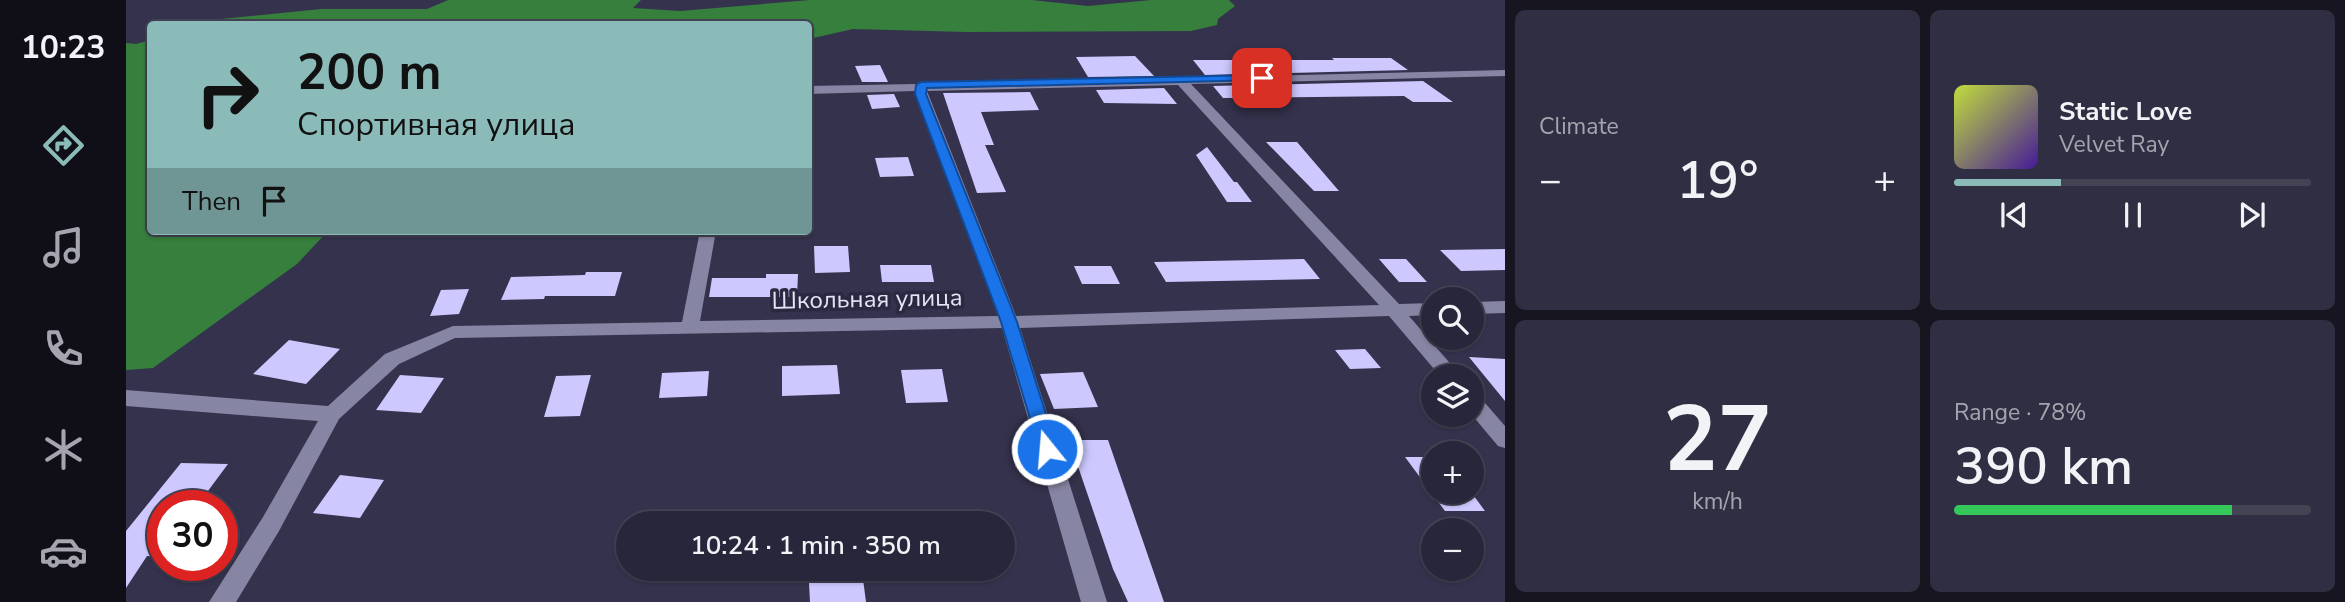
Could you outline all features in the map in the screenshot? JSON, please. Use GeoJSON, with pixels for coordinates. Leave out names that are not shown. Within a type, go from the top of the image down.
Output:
{"type":"FeatureCollection","features":[{"type":"Feature","properties":{"kind":"street"},"geometry":{"type":"LineString","coordinates":[[812,90],[921,85],[1505,73]]}},
{"type":"Feature","properties":{"kind":"street"},"geometry":{"type":"LineString","coordinates":[[1180,80],[1394,310],[1441,364]]}},
{"type":"Feature","properties":{"kind":"street"},"geometry":{"type":"LineString","coordinates":[[921,85],[921,94],[1009,322],[1094,602]]}},
{"type":"Feature","properties":{"kind":"street"},"geometry":{"type":"LineString","coordinates":[[690,326],[707,235]]}},
{"type":"Feature","properties":{"kind":"street"},"geometry":{"type":"LineString","coordinates":[[1484,308],[1505,307]]}},
{"type":"Feature","properties":{"kind":"street","name":"Школьная улица"},"geometry":{"type":"LineString","coordinates":[[222,602],[271,524],[332,414],[391,359],[453,332],[1009,322],[1421,309]]}},
{"type":"Feature","properties":{"kind":"street"},"geometry":{"type":"LineString","coordinates":[[126,398],[332,414]]}},
{"type":"Feature","properties":{"kind":"street"},"geometry":{"type":"LineString","coordinates":[[1484,415],[1505,440]]}},
{"type":"Feature","properties":{"kind":"green space"},"geometry":{"type":"Polygon","coordinates":[[[448,0],[641,0],[633,8],[680,11],[810,0],[1032,0],[1088,6],[1151,0],[1229,0],[1235,6],[1218,19],[1217,25],[1191,31],[967,32],[853,29],[812,38],[812,21],[214,21],[321,9],[427,9],[448,0]]]}},
{"type":"Feature","properties":{"kind":"green space"},"geometry":{"type":"Polygon","coordinates":[[[147,41],[147,235],[324,235],[297,264],[153,368],[126,370],[126,43],[147,41]]]}},
{"type":"Feature","properties":{"kind":"building"},"geometry":{"type":"Polygon","coordinates":[[[1135,56],[1154,76],[1088,77],[1076,57],[1135,56]]]}},
{"type":"Feature","properties":{"kind":"building"},"geometry":{"type":"Polygon","coordinates":[[[1332,58],[1391,58],[1408,70],[1205,75],[1193,60],[1334,60],[1332,58]]]}},
{"type":"Feature","properties":{"kind":"building"},"geometry":{"type":"Polygon","coordinates":[[[880,65],[888,82],[862,82],[855,66],[880,65]]]}},
{"type":"Feature","properties":{"kind":"building"},"geometry":{"type":"Polygon","coordinates":[[[1423,81],[1453,102],[1413,102],[1404,96],[1223,98],[1213,86],[1423,81]]]}},
{"type":"Feature","properties":{"kind":"building"},"geometry":{"type":"Polygon","coordinates":[[[1164,88],[1177,104],[1104,103],[1096,90],[1164,88]]]}},
{"type":"Feature","properties":{"kind":"building"},"geometry":{"type":"Polygon","coordinates":[[[1030,92],[1039,110],[981,112],[994,145],[985,145],[1006,192],[977,193],[943,93],[1030,92]]]}},
{"type":"Feature","properties":{"kind":"building"},"geometry":{"type":"Polygon","coordinates":[[[894,94],[900,107],[872,109],[867,95],[894,94]]]}},
{"type":"Feature","properties":{"kind":"building"},"geometry":{"type":"Polygon","coordinates":[[[1266,142],[1297,142],[1339,191],[1314,191],[1266,142]]]}},
{"type":"Feature","properties":{"kind":"building"},"geometry":{"type":"Polygon","coordinates":[[[1207,147],[1252,202],[1227,202],[1196,155],[1207,147]]]}},
{"type":"Feature","properties":{"kind":"building"},"geometry":{"type":"Polygon","coordinates":[[[908,157],[914,176],[880,177],[875,158],[908,157]]]}},
{"type":"Feature","properties":{"kind":"building"},"geometry":{"type":"Polygon","coordinates":[[[814,246],[848,246],[850,272],[815,273],[814,246]]]}},
{"type":"Feature","properties":{"kind":"building"},"geometry":{"type":"Polygon","coordinates":[[[1505,249],[1505,270],[1461,271],[1440,250],[1505,249]]]}},
{"type":"Feature","properties":{"kind":"building"},"geometry":{"type":"Polygon","coordinates":[[[1304,259],[1320,279],[1166,282],[1154,262],[1304,259]]]}},
{"type":"Feature","properties":{"kind":"building"},"geometry":{"type":"Polygon","coordinates":[[[1379,259],[1406,259],[1427,282],[1399,282],[1379,259]]]}},
{"type":"Feature","properties":{"kind":"building"},"geometry":{"type":"Polygon","coordinates":[[[880,265],[931,265],[934,282],[882,282],[880,265]]]}},
{"type":"Feature","properties":{"kind":"building"},"geometry":{"type":"Polygon","coordinates":[[[1074,266],[1111,266],[1120,284],[1082,284],[1074,266]]]}},
{"type":"Feature","properties":{"kind":"building"},"geometry":{"type":"Polygon","coordinates":[[[586,272],[622,272],[615,296],[545,296],[544,299],[501,300],[511,277],[585,275],[586,272]]]}},
{"type":"Feature","properties":{"kind":"building"},"geometry":{"type":"Polygon","coordinates":[[[766,274],[798,274],[797,297],[709,297],[712,278],[766,278],[766,274]]]}},
{"type":"Feature","properties":{"kind":"building"},"geometry":{"type":"Polygon","coordinates":[[[469,289],[459,314],[430,316],[441,290],[469,289]]]}},
{"type":"Feature","properties":{"kind":"building"},"geometry":{"type":"Polygon","coordinates":[[[289,340],[340,349],[306,384],[253,374],[289,340]]]}},
{"type":"Feature","properties":{"kind":"building"},"geometry":{"type":"Polygon","coordinates":[[[1365,349],[1381,368],[1350,369],[1335,350],[1365,349]]]}},
{"type":"Feature","properties":{"kind":"building"},"geometry":{"type":"Polygon","coordinates":[[[1469,357],[1505,359],[1505,401],[1484,375],[1484,364],[1475,364],[1469,357]]]}},
{"type":"Feature","properties":{"kind":"building"},"geometry":{"type":"Polygon","coordinates":[[[837,365],[840,394],[782,396],[782,366],[837,365]]]}},
{"type":"Feature","properties":{"kind":"building"},"geometry":{"type":"Polygon","coordinates":[[[942,369],[948,402],[906,403],[901,370],[942,369]]]}},
{"type":"Feature","properties":{"kind":"building"},"geometry":{"type":"Polygon","coordinates":[[[709,371],[707,396],[659,398],[662,373],[709,371]]]}},
{"type":"Feature","properties":{"kind":"building"},"geometry":{"type":"Polygon","coordinates":[[[1083,372],[1098,407],[1054,409],[1040,374],[1083,372]]]}},
{"type":"Feature","properties":{"kind":"building"},"geometry":{"type":"Polygon","coordinates":[[[400,375],[444,378],[421,413],[376,410],[400,375]]]}},
{"type":"Feature","properties":{"kind":"building"},"geometry":{"type":"Polygon","coordinates":[[[591,375],[580,416],[544,417],[556,376],[591,375]]]}},
{"type":"Feature","properties":{"kind":"building"},"geometry":{"type":"Polygon","coordinates":[[[1069,440],[1108,440],[1164,602],[1128,602],[1113,569],[1069,440]]]}},
{"type":"Feature","properties":{"kind":"building"},"geometry":{"type":"Polygon","coordinates":[[[1405,457],[1421,457],[1421,479],[1405,457]]]}},
{"type":"Feature","properties":{"kind":"building"},"geometry":{"type":"Polygon","coordinates":[[[181,463],[228,464],[209,490],[159,490],[181,463]]]}},
{"type":"Feature","properties":{"kind":"building"},"geometry":{"type":"Polygon","coordinates":[[[340,475],[384,480],[360,518],[313,513],[340,475]]]}},
{"type":"Feature","properties":{"kind":"building"},"geometry":{"type":"Polygon","coordinates":[[[1440,504],[1480,504],[1485,511],[1445,511],[1440,504]]]}},
{"type":"Feature","properties":{"kind":"building"},"geometry":{"type":"Polygon","coordinates":[[[147,505],[147,556],[126,588],[126,531],[147,505]]]}},
{"type":"Feature","properties":{"kind":"building"},"geometry":{"type":"Polygon","coordinates":[[[863,581],[866,602],[810,602],[809,583],[863,581]]]}},
{"type":"Feature","properties":{"kind":"route"},"geometry":{"type":"LineString","coordinates":[[1047,449],[1009,322],[921,94],[921,85],[1262,78]]}}]}
